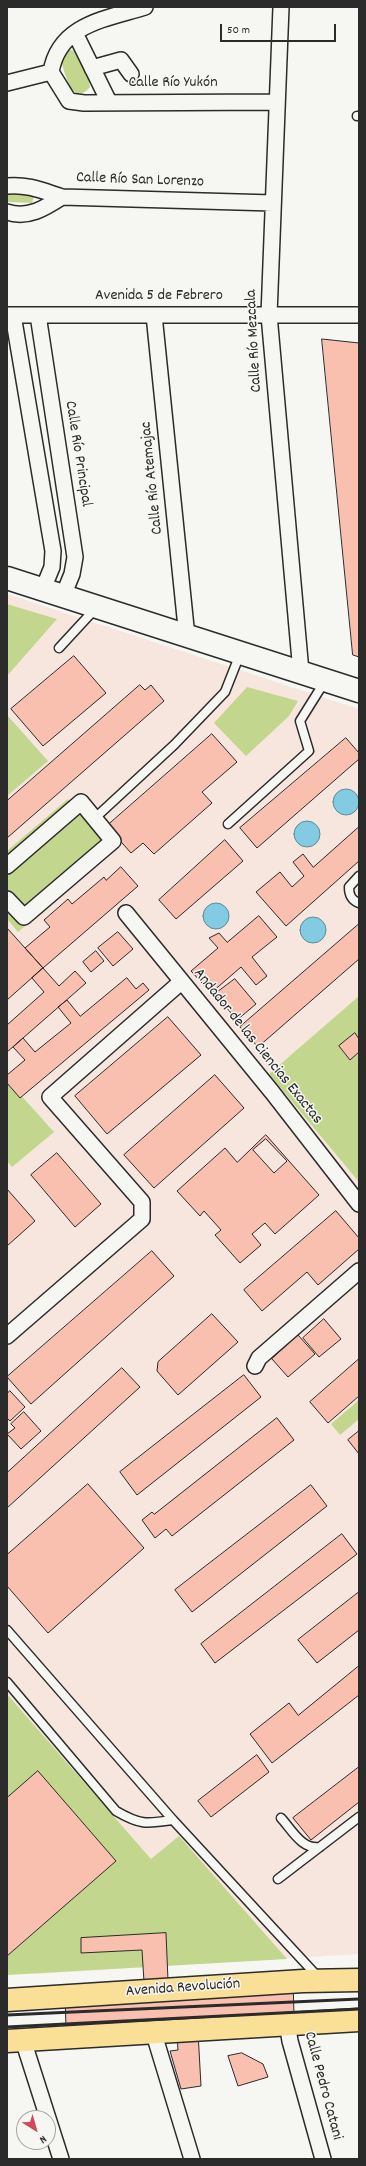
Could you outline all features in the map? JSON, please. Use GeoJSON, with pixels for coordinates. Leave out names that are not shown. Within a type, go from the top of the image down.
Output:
{"type":"FeatureCollection","features":[{"type":"Feature","properties":{"kind":"main road"},"geometry":{"type":"LineString","coordinates":[[7,578],[359,691]]}},
{"type":"Feature","properties":{"kind":"main road","name":"Avenida Revolución"},"geometry":{"type":"LineString","coordinates":[[7,2000],[321,1980],[359,1980]]}},
{"type":"Feature","properties":{"kind":"main road"},"geometry":{"type":"LineString","coordinates":[[15,2040],[359,2020]]}},
{"type":"Feature","properties":{"kind":"street"},"geometry":{"type":"LineString","coordinates":[[7,83],[51,72],[56,54],[84,25],[145,7]]}},
{"type":"Feature","properties":{"kind":"street","name":"Calle Río Mezcala"},"geometry":{"type":"LineString","coordinates":[[281,7],[269,315],[300,672]]}},
{"type":"Feature","properties":{"kind":"street"},"geometry":{"type":"LineString","coordinates":[[75,33],[109,102]]}},
{"type":"Feature","properties":{"kind":"street"},"geometry":{"type":"LineString","coordinates":[[92,68],[121,60],[131,74]]}},
{"type":"Feature","properties":{"kind":"street","name":"Calle Río Yukón"},"geometry":{"type":"LineString","coordinates":[[51,72],[69,101],[277,102]]}},
{"type":"Feature","properties":{"kind":"street","name":"Calle Río San Lorenzo"},"geometry":{"type":"LineString","coordinates":[[7,186],[20,185],[37,188],[62,197],[273,203]]}},
{"type":"Feature","properties":{"kind":"street"},"geometry":{"type":"LineString","coordinates":[[7,212],[23,214],[39,211],[62,197]]}},
{"type":"Feature","properties":{"kind":"street"},"geometry":{"type":"LineString","coordinates":[[10,315],[53,551],[52,567],[43,589]]}},
{"type":"Feature","properties":{"kind":"street","name":"Avenida 5 de Febrero"},"geometry":{"type":"LineString","coordinates":[[10,315],[359,315]]}},
{"type":"Feature","properties":{"kind":"street","name":"Calle Río Principal"},"geometry":{"type":"LineString","coordinates":[[38,315],[75,557],[72,574],[63,596]]}},
{"type":"Feature","properties":{"kind":"street","name":"Calle Río Atemajac"},"geometry":{"type":"LineString","coordinates":[[154,315],[187,636]]}},
{"type":"Feature","properties":{"kind":"street"},"geometry":{"type":"LineString","coordinates":[[7,866],[81,802],[113,841],[24,917],[7,899]]}},
{"type":"Feature","properties":{"kind":"street","name":"Andador de las Ciencias Exactas"},"geometry":{"type":"LineString","coordinates":[[126,913],[302,1130],[359,1204]]}},
{"type":"Feature","properties":{"kind":"street"},"geometry":{"type":"LineString","coordinates":[[7,1336],[142,1219],[142,1202],[50,1097],[182,982]]}},
{"type":"Feature","properties":{"kind":"street"},"geometry":{"type":"LineString","coordinates":[[255,1366],[259,1358],[359,1271]]}},
{"type":"Feature","properties":{"kind":"street","name":"Calle Pedro Catani"},"geometry":{"type":"LineString","coordinates":[[287,2023],[290,2041],[323,2159]]}},
{"type":"Feature","properties":{"kind":"street"},"geometry":{"type":"LineString","coordinates":[[153,2031],[192,2159]]}},
{"type":"Feature","properties":{"kind":"street"},"geometry":{"type":"LineString","coordinates":[[15,2040],[61,2159]]}},
{"type":"Feature","properties":{"kind":"lane"},"geometry":{"type":"LineString","coordinates":[[59,648],[97,607]]}},
{"type":"Feature","properties":{"kind":"lane"},"geometry":{"type":"LineString","coordinates":[[95,818],[174,745],[225,692],[241,653]]}},
{"type":"Feature","properties":{"kind":"lane"},"geometry":{"type":"LineString","coordinates":[[228,824],[309,751],[300,721],[325,680]]}},
{"type":"Feature","properties":{"kind":"lane"},"geometry":{"type":"LineString","coordinates":[[359,876],[349,887],[349,895],[359,904]]}},
{"type":"Feature","properties":{"kind":"lane"},"geometry":{"type":"LineString","coordinates":[[7,1630],[173,1820],[321,1980]]}},
{"type":"Feature","properties":{"kind":"lane"},"geometry":{"type":"LineString","coordinates":[[7,1682],[116,1811],[133,1821],[148,1824],[173,1820]]}},
{"type":"Feature","properties":{"kind":"lane"},"geometry":{"type":"LineString","coordinates":[[278,1879],[359,1817]]}},
{"type":"Feature","properties":{"kind":"lane"},"geometry":{"type":"LineString","coordinates":[[281,1818],[306,1846],[312,1849],[320,1847]]}},
{"type":"Feature","properties":{"kind":"shaded area"},"geometry":{"type":"Polygon","coordinates":[[[7,594],[359,709],[359,1954],[35,1974],[152,1860],[7,1694],[7,594]]]}},
{"type":"Feature","properties":{"kind":"green space"},"geometry":{"type":"Polygon","coordinates":[[[71,50],[78,52],[89,82],[90,87],[84,92],[78,93],[70,86],[61,61],[65,51],[71,50]]]}},
{"type":"Feature","properties":{"kind":"green space"},"geometry":{"type":"Polygon","coordinates":[[[7,189],[35,193],[32,203],[7,202],[7,189]]]}},
{"type":"Feature","properties":{"kind":"green space"},"geometry":{"type":"Polygon","coordinates":[[[7,604],[57,619],[7,676],[7,604]]]}},
{"type":"Feature","properties":{"kind":"green space"},"geometry":{"type":"Polygon","coordinates":[[[247,687],[298,701],[289,716],[246,756],[214,723],[247,687]]]}},
{"type":"Feature","properties":{"kind":"green space"},"geometry":{"type":"Polygon","coordinates":[[[7,715],[48,761],[7,796],[7,715]]]}},
{"type":"Feature","properties":{"kind":"green space"},"geometry":{"type":"Polygon","coordinates":[[[68,799],[113,852],[18,932],[7,919],[7,851],[68,799]]]}},
{"type":"Feature","properties":{"kind":"green space"},"geometry":{"type":"Polygon","coordinates":[[[359,996],[359,1182],[269,1074],[359,996]]]}},
{"type":"Feature","properties":{"kind":"green space"},"geometry":{"type":"Polygon","coordinates":[[[7,1080],[54,1132],[12,1167],[7,1161],[7,1080]]]}},
{"type":"Feature","properties":{"kind":"green space"},"geometry":{"type":"Polygon","coordinates":[[[359,1400],[359,1419],[340,1435],[331,1424],[359,1400]]]}},
{"type":"Feature","properties":{"kind":"green space"},"geometry":{"type":"Polygon","coordinates":[[[7,1694],[151,1859],[179,1836],[287,1959],[7,1975],[7,1694]]]}},
{"type":"Feature","properties":{"kind":"water"},"geometry":{"type":"Polygon","coordinates":[[[346,789],[355,793],[359,802],[355,811],[346,815],[337,811],[333,802],[337,793],[346,789]]]}},
{"type":"Feature","properties":{"kind":"water"},"geometry":{"type":"Polygon","coordinates":[[[307,821],[316,825],[320,834],[316,843],[307,847],[298,843],[294,834],[298,825],[307,821]]]}},
{"type":"Feature","properties":{"kind":"water"},"geometry":{"type":"Polygon","coordinates":[[[216,903],[225,907],[229,916],[225,925],[216,929],[207,925],[203,916],[207,907],[216,903]]]}},
{"type":"Feature","properties":{"kind":"water"},"geometry":{"type":"Polygon","coordinates":[[[313,917],[322,921],[326,930],[322,939],[313,943],[304,939],[300,930],[304,921],[313,917]]]}},
{"type":"Feature","properties":{"kind":"building"},"geometry":{"type":"Polygon","coordinates":[[[322,339],[359,343],[359,657],[353,655],[322,339]]]}},
{"type":"Feature","properties":{"kind":"building"},"geometry":{"type":"Polygon","coordinates":[[[74,656],[106,693],[43,746],[11,709],[74,656]]]}},
{"type":"Feature","properties":{"kind":"building"},"geometry":{"type":"Polygon","coordinates":[[[140,685],[145,690],[151,685],[164,701],[7,838],[7,801],[140,685]]]}},
{"type":"Feature","properties":{"kind":"building"},"geometry":{"type":"Polygon","coordinates":[[[212,734],[237,762],[202,792],[212,803],[154,854],[143,843],[131,853],[107,826],[212,734]]]}},
{"type":"Feature","properties":{"kind":"building"},"geometry":{"type":"Polygon","coordinates":[[[346,738],[359,753],[359,759],[257,848],[240,828],[346,738]]]}},
{"type":"Feature","properties":{"kind":"building"},"geometry":{"type":"Polygon","coordinates":[[[359,827],[359,861],[286,926],[256,892],[280,872],[292,887],[304,876],[293,862],[303,854],[313,867],[359,827]]]}},
{"type":"Feature","properties":{"kind":"building"},"geometry":{"type":"Polygon","coordinates":[[[225,840],[243,861],[176,919],[159,900],[225,840]]]}},
{"type":"Feature","properties":{"kind":"building"},"geometry":{"type":"Polygon","coordinates":[[[121,867],[138,886],[43,968],[25,948],[50,927],[44,920],[68,899],[72,904],[104,877],[106,880],[121,867]]]}},
{"type":"Feature","properties":{"kind":"building"},"geometry":{"type":"Polygon","coordinates":[[[259,916],[277,937],[252,957],[267,976],[256,985],[241,967],[211,993],[191,971],[218,948],[209,938],[219,933],[227,942],[259,916]]]}},
{"type":"Feature","properties":{"kind":"building"},"geometry":{"type":"Polygon","coordinates":[[[359,924],[359,959],[258,1047],[240,1027],[359,924]]]}},
{"type":"Feature","properties":{"kind":"building"},"geometry":{"type":"Polygon","coordinates":[[[7,928],[43,968],[7,1000],[7,928]]]}},
{"type":"Feature","properties":{"kind":"building"},"geometry":{"type":"Polygon","coordinates":[[[118,932],[133,949],[113,966],[98,948],[118,932]]]}},
{"type":"Feature","properties":{"kind":"building"},"geometry":{"type":"Polygon","coordinates":[[[96,951],[104,961],[91,972],[83,962],[96,951]]]}},
{"type":"Feature","properties":{"kind":"building"},"geometry":{"type":"Polygon","coordinates":[[[43,968],[59,986],[75,971],[86,983],[7,1052],[7,1025],[44,992],[32,978],[43,968]]]}},
{"type":"Feature","properties":{"kind":"building"},"geometry":{"type":"Polygon","coordinates":[[[127,978],[136,989],[143,983],[149,990],[20,1098],[7,1083],[7,1075],[25,1060],[13,1047],[23,1038],[35,1052],[71,1023],[58,1007],[67,1000],[80,1016],[127,978]]]}},
{"type":"Feature","properties":{"kind":"building"},"geometry":{"type":"Polygon","coordinates":[[[235,979],[256,1004],[237,1020],[215,994],[235,979]]]}},
{"type":"Feature","properties":{"kind":"building"},"geometry":{"type":"Polygon","coordinates":[[[168,1017],[201,1055],[107,1134],[75,1096],[168,1017]]]}},
{"type":"Feature","properties":{"kind":"building"},"geometry":{"type":"Polygon","coordinates":[[[355,1033],[359,1039],[359,1052],[350,1060],[339,1046],[355,1033]]]}},
{"type":"Feature","properties":{"kind":"building"},"geometry":{"type":"Polygon","coordinates":[[[215,1075],[244,1108],[154,1188],[124,1155],[215,1075]]]}},
{"type":"Feature","properties":{"kind":"building"},"geometry":{"type":"Polygon","coordinates":[[[266,1135],[319,1195],[275,1234],[265,1223],[252,1234],[261,1245],[240,1263],[215,1235],[221,1230],[204,1211],[200,1216],[177,1191],[225,1148],[237,1162],[266,1135]]]}},
{"type":"Feature","properties":{"kind":"building"},"geometry":{"type":"Polygon","coordinates":[[[266,1139],[287,1161],[274,1173],[253,1150],[266,1139]]]}},
{"type":"Feature","properties":{"kind":"building"},"geometry":{"type":"Polygon","coordinates":[[[57,1153],[101,1204],[75,1227],[31,1175],[57,1153]]]}},
{"type":"Feature","properties":{"kind":"building"},"geometry":{"type":"Polygon","coordinates":[[[7,1189],[35,1221],[7,1246],[7,1189]]]}},
{"type":"Feature","properties":{"kind":"building"},"geometry":{"type":"Polygon","coordinates":[[[336,1211],[359,1238],[359,1249],[318,1285],[307,1272],[262,1311],[244,1290],[336,1211]]]}},
{"type":"Feature","properties":{"kind":"building"},"geometry":{"type":"Polygon","coordinates":[[[152,1251],[174,1276],[31,1404],[7,1377],[152,1251]]]}},
{"type":"Feature","properties":{"kind":"building"},"geometry":{"type":"Polygon","coordinates":[[[212,1314],[238,1342],[178,1395],[157,1371],[158,1362],[212,1314]]]}},
{"type":"Feature","properties":{"kind":"building"},"geometry":{"type":"Polygon","coordinates":[[[324,1319],[341,1339],[319,1357],[303,1338],[324,1319]]]}},
{"type":"Feature","properties":{"kind":"building"},"geometry":{"type":"Polygon","coordinates":[[[298,1335],[315,1354],[288,1377],[272,1359],[298,1335]]]}},
{"type":"Feature","properties":{"kind":"building"},"geometry":{"type":"Polygon","coordinates":[[[359,1359],[359,1396],[328,1423],[310,1402],[359,1359]]]}},
{"type":"Feature","properties":{"kind":"building"},"geometry":{"type":"Polygon","coordinates":[[[122,1368],[140,1387],[7,1508],[7,1473],[122,1368]]]}},
{"type":"Feature","properties":{"kind":"building"},"geometry":{"type":"Polygon","coordinates":[[[244,1375],[261,1397],[137,1495],[120,1472],[244,1375]]]}},
{"type":"Feature","properties":{"kind":"building"},"geometry":{"type":"Polygon","coordinates":[[[10,1391],[25,1407],[10,1421],[7,1418],[7,1394],[10,1391]]]}},
{"type":"Feature","properties":{"kind":"building"},"geometry":{"type":"Polygon","coordinates":[[[24,1412],[41,1431],[21,1449],[7,1434],[15,1428],[11,1424],[24,1412]]]}},
{"type":"Feature","properties":{"kind":"building"},"geometry":{"type":"Polygon","coordinates":[[[277,1418],[294,1440],[172,1536],[166,1529],[155,1538],[142,1520],[152,1512],[154,1514],[277,1418]]]}},
{"type":"Feature","properties":{"kind":"building"},"geometry":{"type":"Polygon","coordinates":[[[359,1431],[359,1454],[348,1440],[359,1431]]]}},
{"type":"Feature","properties":{"kind":"building"},"geometry":{"type":"Polygon","coordinates":[[[88,1484],[144,1548],[48,1633],[7,1586],[7,1555],[88,1484]]]}},
{"type":"Feature","properties":{"kind":"building"},"geometry":{"type":"Polygon","coordinates":[[[311,1485],[327,1506],[192,1612],[175,1590],[311,1485]]]}},
{"type":"Feature","properties":{"kind":"building"},"geometry":{"type":"Polygon","coordinates":[[[342,1534],[357,1554],[215,1663],[201,1644],[342,1534]]]}},
{"type":"Feature","properties":{"kind":"building"},"geometry":{"type":"Polygon","coordinates":[[[359,1592],[359,1630],[317,1663],[298,1640],[359,1592]]]}},
{"type":"Feature","properties":{"kind":"building"},"geometry":{"type":"Polygon","coordinates":[[[359,1666],[359,1695],[272,1763],[250,1734],[289,1703],[298,1715],[359,1666]]]}},
{"type":"Feature","properties":{"kind":"building"},"geometry":{"type":"Polygon","coordinates":[[[257,1755],[269,1772],[211,1817],[198,1801],[257,1755]]]}},
{"type":"Feature","properties":{"kind":"building"},"geometry":{"type":"Polygon","coordinates":[[[359,1767],[359,1802],[311,1840],[293,1818],[359,1767]]]}},
{"type":"Feature","properties":{"kind":"building"},"geometry":{"type":"Polygon","coordinates":[[[38,1771],[116,1861],[7,1956],[7,1798],[38,1771]]]}},
{"type":"Feature","properties":{"kind":"building"},"geometry":{"type":"Polygon","coordinates":[[[166,1933],[168,1980],[293,1980],[294,2015],[198,2032],[201,2086],[181,2089],[170,2051],[178,2050],[177,2034],[66,2028],[65,1993],[144,1982],[142,1950],[81,1953],[81,1938],[166,1933]]]}},
{"type":"Feature","properties":{"kind":"building"},"geometry":{"type":"Polygon","coordinates":[[[242,2053],[263,2064],[268,2077],[238,2086],[228,2056],[242,2053]]]}},
{"type":"Feature","properties":{"kind":"railway"},"geometry":{"type":"LineString","coordinates":[[7,2015],[359,1999]]}},
{"type":"Feature","properties":{"kind":"railway"},"geometry":{"type":"LineString","coordinates":[[7,2027],[359,2009]]}}]}
